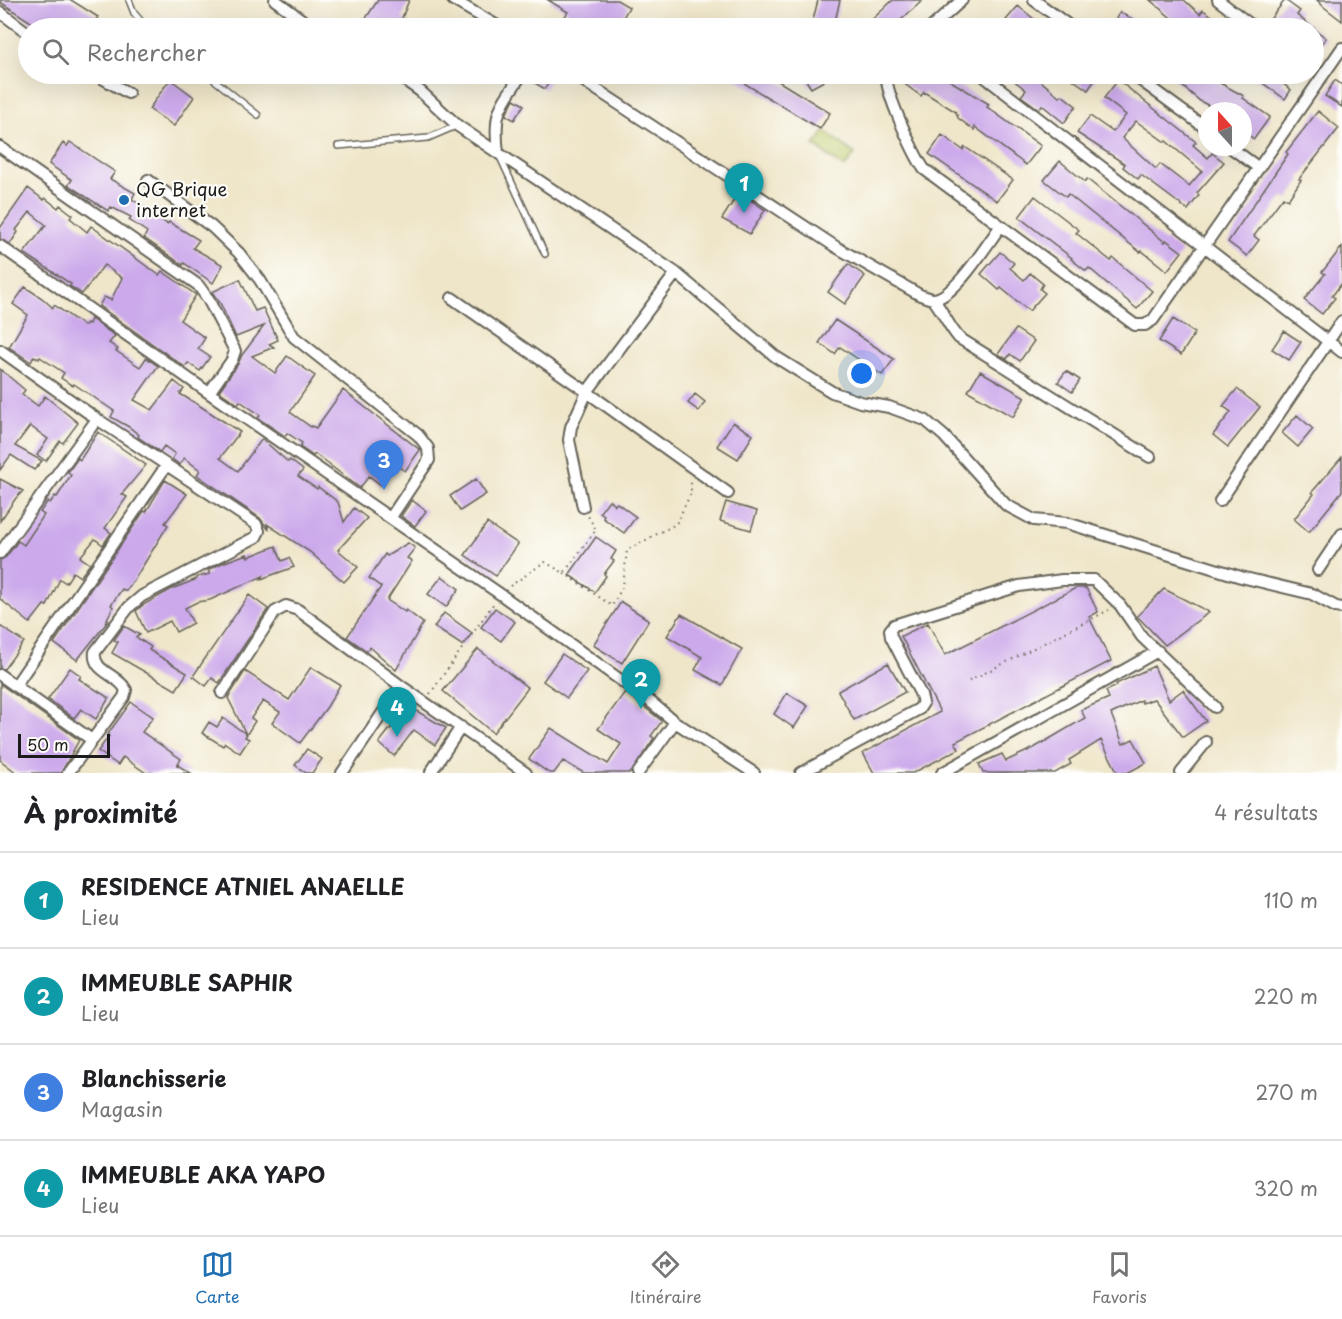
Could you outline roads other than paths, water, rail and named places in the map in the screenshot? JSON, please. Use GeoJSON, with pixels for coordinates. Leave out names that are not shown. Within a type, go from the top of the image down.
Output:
{"type":"FeatureCollection","features":[{"type":"Feature","properties":{"kind":"street"},"geometry":{"type":"LineString","coordinates":[[275,0],[299,18]]}},
{"type":"Feature","properties":{"kind":"street"},"geometry":{"type":"LineString","coordinates":[[453,0],[484,18]]}},
{"type":"Feature","properties":{"kind":"street"},"geometry":{"type":"LineString","coordinates":[[942,18],[962,0]]}},
{"type":"Feature","properties":{"kind":"street"},"geometry":{"type":"LineString","coordinates":[[1034,0],[1058,18]]}},
{"type":"Feature","properties":{"kind":"street"},"geometry":{"type":"LineString","coordinates":[[1218,0],[1242,18]]}},
{"type":"Feature","properties":{"kind":"street"},"geometry":{"type":"LineString","coordinates":[[0,12],[18,26]]}},
{"type":"Feature","properties":{"kind":"street"},"geometry":{"type":"LineString","coordinates":[[1324,68],[1342,48]]}},
{"type":"Feature","properties":{"kind":"street"},"geometry":{"type":"LineString","coordinates":[[112,84],[128,93]]}},
{"type":"Feature","properties":{"kind":"street"},"geometry":{"type":"LineString","coordinates":[[410,84],[458,126],[676,273],[776,357],[832,392],[860,402],[889,407],[925,420],[944,436],[1006,505],[1034,520],[1067,523],[1241,577],[1312,594],[1342,608]]}},
{"type":"Feature","properties":{"kind":"street"},"geometry":{"type":"LineString","coordinates":[[498,153],[496,123],[499,109],[515,84]]}},
{"type":"Feature","properties":{"kind":"street"},"geometry":{"type":"LineString","coordinates":[[588,84],[836,247],[920,295],[933,299],[945,313],[952,330],[959,338],[1150,457]]}},
{"type":"Feature","properties":{"kind":"street"},"geometry":{"type":"LineString","coordinates":[[887,84],[916,157],[924,169],[1135,325],[1145,325],[1154,320],[1206,246],[1312,84]]}},
{"type":"Feature","properties":{"kind":"street"},"geometry":{"type":"LineString","coordinates":[[994,84],[1342,352]]}},
{"type":"Feature","properties":{"kind":"street"},"geometry":{"type":"LineString","coordinates":[[1146,84],[1198,122]]}},
{"type":"Feature","properties":{"kind":"street"},"geometry":{"type":"LineString","coordinates":[[0,147],[204,291],[235,351],[232,360],[208,393]]}},
{"type":"Feature","properties":{"kind":"street"},"geometry":{"type":"LineString","coordinates":[[1242,156],[1259,168]]}},
{"type":"Feature","properties":{"kind":"street"},"geometry":{"type":"LineString","coordinates":[[148,180],[212,227],[238,253],[260,280],[294,337],[418,435],[428,448],[429,460],[391,517]]}},
{"type":"Feature","properties":{"kind":"street"},"geometry":{"type":"LineString","coordinates":[[933,299],[946,294],[957,284],[1000,227]]}},
{"type":"Feature","properties":{"kind":"street"},"geometry":{"type":"LineString","coordinates":[[0,246],[208,393],[391,517],[647,699],[675,722],[754,773]]}},
{"type":"Feature","properties":{"kind":"street"},"geometry":{"type":"LineString","coordinates":[[583,507],[569,440],[571,427],[587,392],[676,273]]}},
{"type":"Feature","properties":{"kind":"street"},"geometry":{"type":"LineString","coordinates":[[452,298],[728,493]]}},
{"type":"Feature","properties":{"kind":"street"},"geometry":{"type":"LineString","coordinates":[[1220,501],[1342,321]]}},
{"type":"Feature","properties":{"kind":"street"},"geometry":{"type":"LineString","coordinates":[[0,350],[166,466],[256,524],[259,531],[256,537],[142,596],[129,607],[95,652],[94,659],[98,666],[123,684],[126,690],[124,697],[68,773]]}},
{"type":"Feature","properties":{"kind":"street"},"geometry":{"type":"LineString","coordinates":[[0,553],[97,419]]}},
{"type":"Feature","properties":{"kind":"street"},"geometry":{"type":"LineString","coordinates":[[15,686],[166,466]]}},
{"type":"Feature","properties":{"kind":"street"},"geometry":{"type":"LineString","coordinates":[[1318,570],[1342,534]]}},
{"type":"Feature","properties":{"kind":"street"},"geometry":{"type":"LineString","coordinates":[[801,773],[919,708],[923,703],[891,637],[890,630],[894,625],[1019,586],[1062,580],[1094,580],[1120,605],[1142,637],[1215,707]]}},
{"type":"Feature","properties":{"kind":"street"},"geometry":{"type":"LineString","coordinates":[[222,693],[275,612],[286,606],[298,610],[401,686],[526,773]]}},
{"type":"Feature","properties":{"kind":"street"},"geometry":{"type":"LineString","coordinates":[[942,773],[1158,651]]}},
{"type":"Feature","properties":{"kind":"street"},"geometry":{"type":"LineString","coordinates":[[0,675],[92,740]]}},
{"type":"Feature","properties":{"kind":"street"},"geometry":{"type":"LineString","coordinates":[[342,773],[401,686]]}},
{"type":"Feature","properties":{"kind":"street"},"geometry":{"type":"LineString","coordinates":[[638,773],[675,722]]}},
{"type":"Feature","properties":{"kind":"street"},"geometry":{"type":"LineString","coordinates":[[430,772],[460,728]]}},
{"type":"Feature","properties":{"kind":"street"},"geometry":{"type":"LineString","coordinates":[[1180,773],[1206,742]]}},
{"type":"Feature","properties":{"kind":"lane"},"geometry":{"type":"LineString","coordinates":[[129,0],[138,18]]}},
{"type":"Feature","properties":{"kind":"lane"},"geometry":{"type":"LineString","coordinates":[[219,84],[258,115]]}},
{"type":"Feature","properties":{"kind":"lane"},"geometry":{"type":"LineString","coordinates":[[338,146],[428,138],[458,126]]}},
{"type":"Feature","properties":{"kind":"lane"},"geometry":{"type":"LineString","coordinates":[[498,153],[545,254]]}},
{"type":"Feature","properties":{"kind":"place","name":"QG Brique internet"},"geometry":{"type":"Point","coordinates":[124,200]}},
{"type":"Feature","properties":{"kind":"place","name":"RESIDENCE ATNIEL ANAELLE"},"geometry":{"type":"Point","coordinates":[744,213]}},
{"type":"Feature","properties":{"kind":"place","name":"Blanchisserie"},"geometry":{"type":"Point","coordinates":[384,490]}},
{"type":"Feature","properties":{"kind":"place","name":"IMMEUBLE SAPHIR"},"geometry":{"type":"Point","coordinates":[641,709]}},
{"type":"Feature","properties":{"kind":"place","name":"IMMEUBLE AKA YAPO"},"geometry":{"type":"Point","coordinates":[397,737]}}]}
